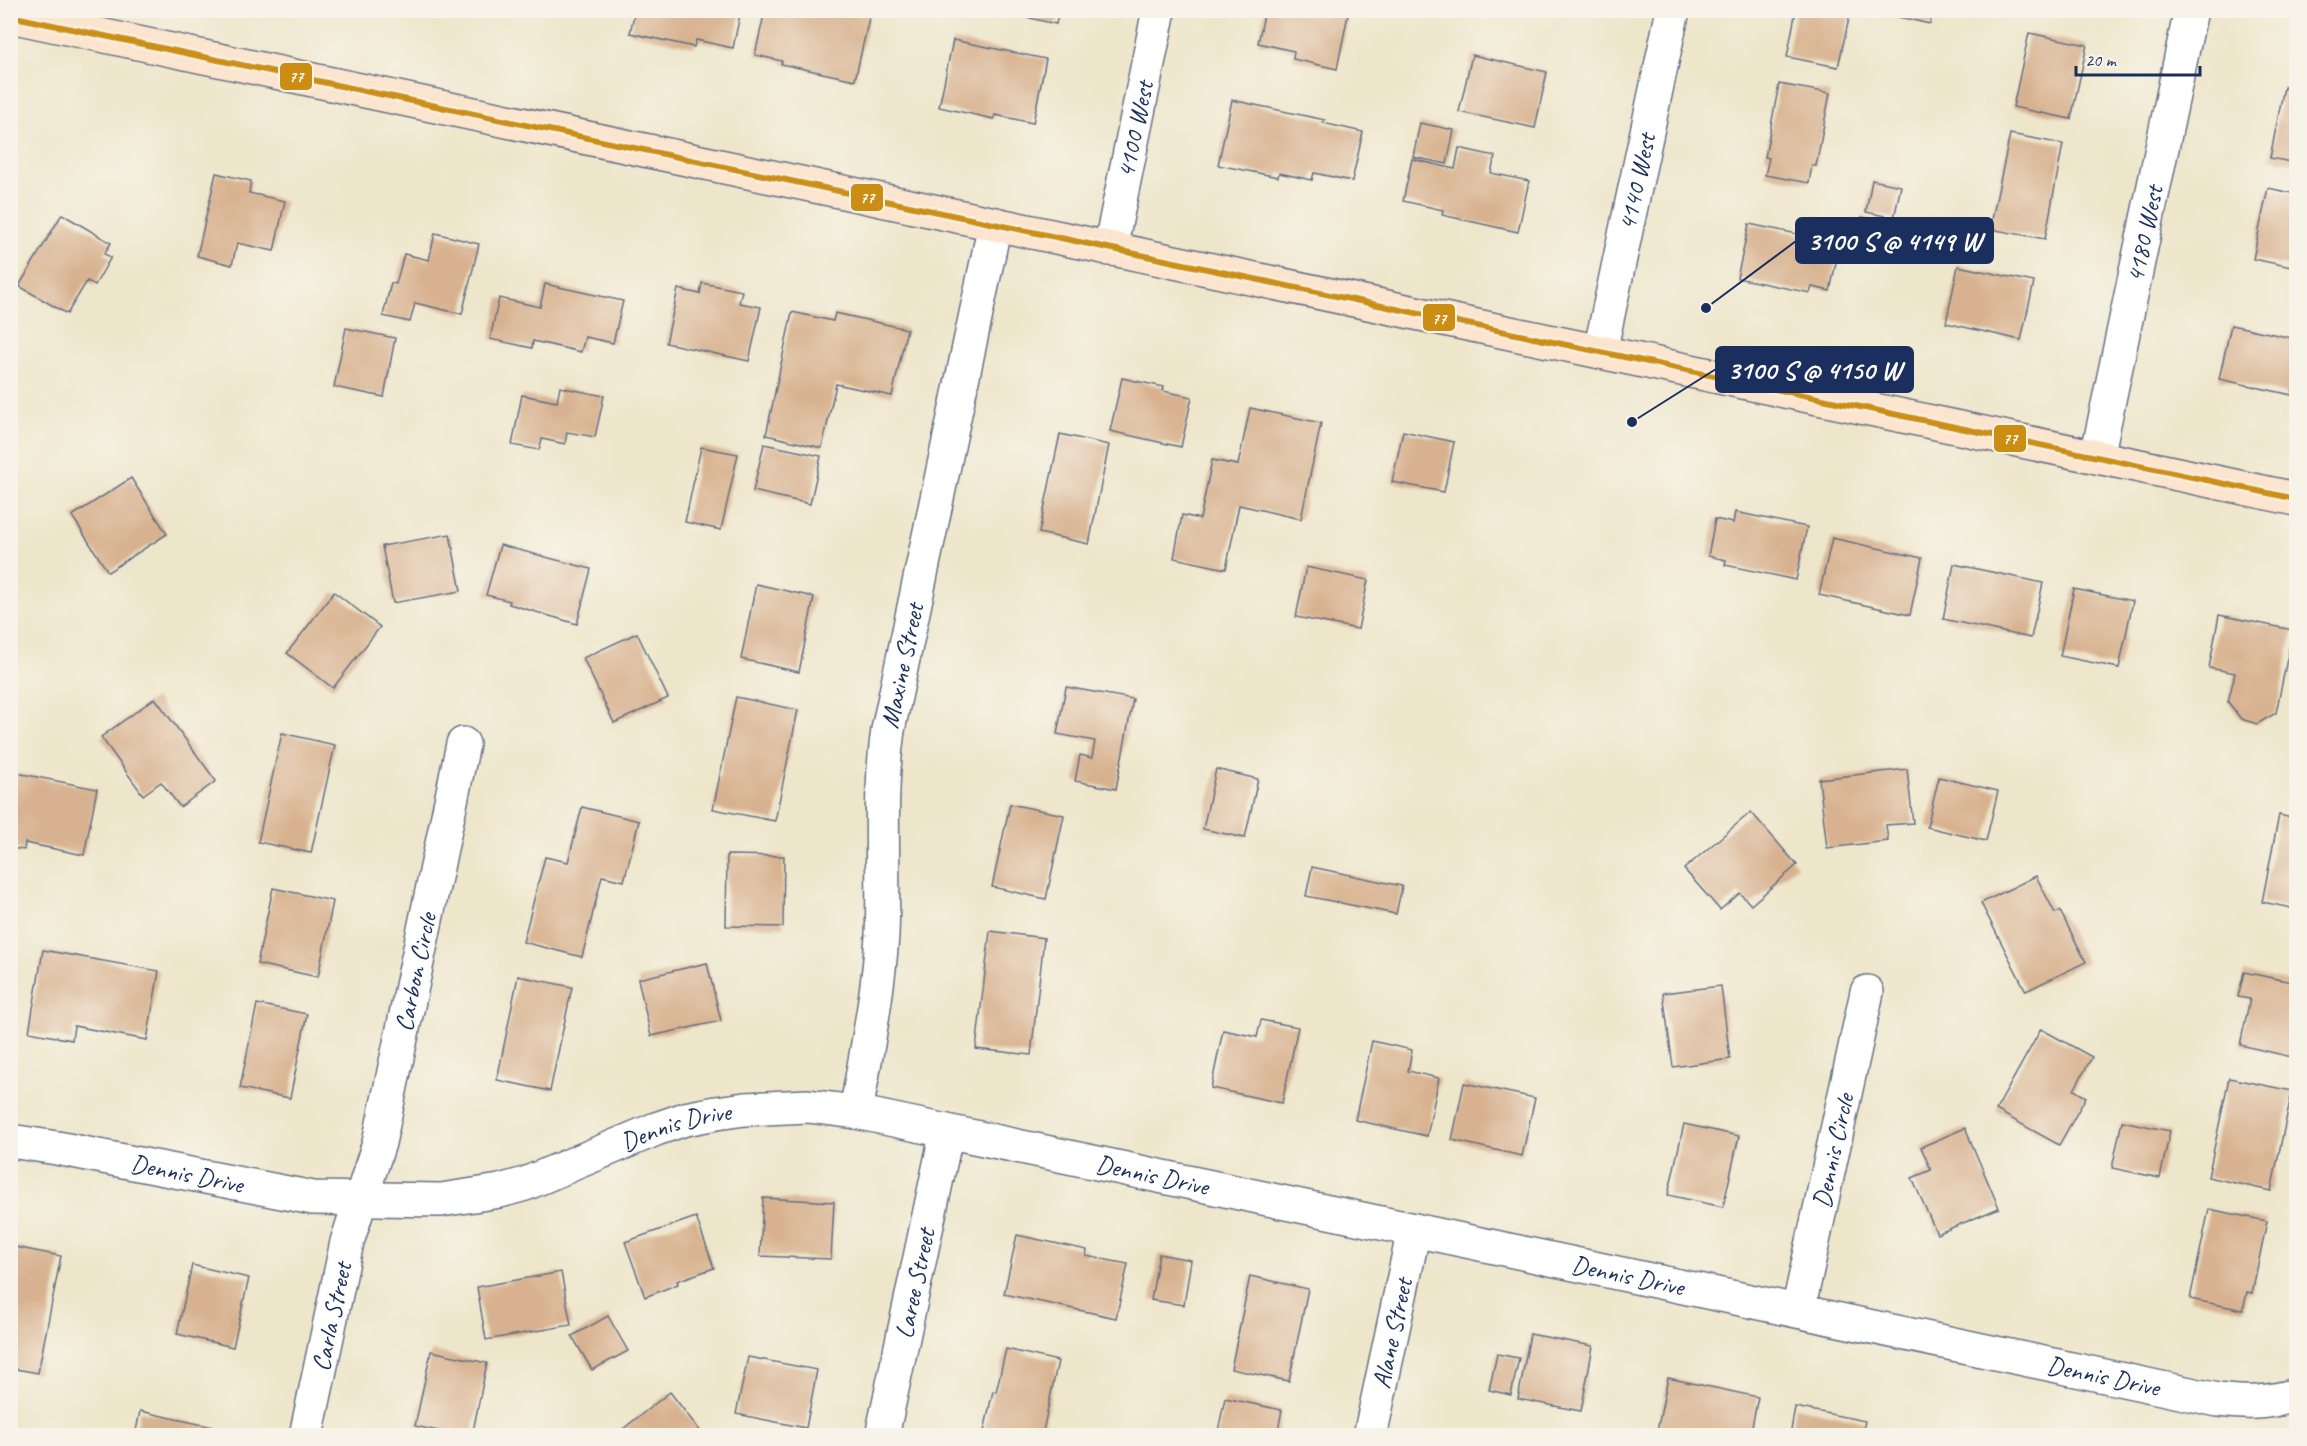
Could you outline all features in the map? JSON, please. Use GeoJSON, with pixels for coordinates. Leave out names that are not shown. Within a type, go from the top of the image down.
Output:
{"type":"FeatureCollection","features":[{"type":"Feature","properties":{"kind":"main road"},"geometry":{"type":"LineString","coordinates":[[10,16],[2296,499]]}},
{"type":"Feature","properties":{"kind":"street","name":"4100 West"},"geometry":{"type":"LineString","coordinates":[[1110,249],[1159,10]]}},
{"type":"Feature","properties":{"kind":"street","name":"4140 West"},"geometry":{"type":"LineString","coordinates":[[1600,352],[1673,10]]}},
{"type":"Feature","properties":{"kind":"street","name":"4180 West"},"geometry":{"type":"LineString","coordinates":[[2097,457],[2190,10]]}},
{"type":"Feature","properties":{"kind":"street","name":"Maxine Street"},"geometry":{"type":"LineString","coordinates":[[856,1112],[875,998],[882,936],[882,783],[888,730],[995,224]]}},
{"type":"Feature","properties":{"kind":"street","name":"Carbon Circle"},"geometry":{"type":"LineString","coordinates":[[361,1200],[379,1143],[463,744]]}},
{"type":"Feature","properties":{"kind":"street","name":"Dennis Circle"},"geometry":{"type":"LineString","coordinates":[[1798,1311],[1867,992]]}},
{"type":"Feature","properties":{"kind":"street","name":"Dennis Drive"},"geometry":{"type":"LineString","coordinates":[[10,1142],[57,1148],[313,1198],[441,1200],[500,1191],[549,1175],[685,1119],[755,1108],[808,1106],[856,1112],[2218,1400],[2240,1404],[2261,1403],[2296,1395]]}},
{"type":"Feature","properties":{"kind":"street","name":"Laree Street"},"geometry":{"type":"LineString","coordinates":[[882,1436],[947,1131]]}},
{"type":"Feature","properties":{"kind":"street","name":"Carla Street"},"geometry":{"type":"LineString","coordinates":[[306,1436],[347,1242],[361,1200]]}},
{"type":"Feature","properties":{"kind":"street","name":"Alane Street"},"geometry":{"type":"LineString","coordinates":[[1370,1436],[1414,1230]]}},
{"type":"Feature","properties":{"kind":"building"},"geometry":{"type":"Polygon","coordinates":[[[635,10],[741,10],[733,48],[696,40],[694,47],[630,33],[635,10]]]}},
{"type":"Feature","properties":{"kind":"building"},"geometry":{"type":"Polygon","coordinates":[[[765,10],[854,10],[870,14],[855,80],[781,64],[782,61],[755,55],[765,10]]]}},
{"type":"Feature","properties":{"kind":"building"},"geometry":{"type":"Polygon","coordinates":[[[995,10],[1059,10],[1056,24],[995,10]]]}},
{"type":"Feature","properties":{"kind":"building"},"geometry":{"type":"Polygon","coordinates":[[[1265,10],[1349,10],[1337,69],[1293,59],[1294,51],[1258,43],[1265,10]]]}},
{"type":"Feature","properties":{"kind":"building"},"geometry":{"type":"Polygon","coordinates":[[[1796,10],[1851,10],[1838,67],[1787,57],[1796,10]]]}},
{"type":"Feature","properties":{"kind":"building"},"geometry":{"type":"Polygon","coordinates":[[[1886,10],[1933,10],[1930,24],[1885,14],[1886,10]]]}},
{"type":"Feature","properties":{"kind":"building"},"geometry":{"type":"Polygon","coordinates":[[[2029,33],[2087,45],[2071,119],[2013,107],[2029,33]]]}},
{"type":"Feature","properties":{"kind":"building"},"geometry":{"type":"Polygon","coordinates":[[[953,40],[1046,59],[1033,123],[995,115],[994,119],[939,107],[953,40]]]}},
{"type":"Feature","properties":{"kind":"building"},"geometry":{"type":"Polygon","coordinates":[[[1472,55],[1547,72],[1535,128],[1459,112],[1472,55]]]}},
{"type":"Feature","properties":{"kind":"building"},"geometry":{"type":"Polygon","coordinates":[[[1779,84],[1830,93],[1816,166],[1812,165],[1809,183],[1765,175],[1769,158],[1765,157],[1779,84]]]}},
{"type":"Feature","properties":{"kind":"building"},"geometry":{"type":"Polygon","coordinates":[[[2284,87],[2296,89],[2296,163],[2270,158],[2284,87]]]}},
{"type":"Feature","properties":{"kind":"building"},"geometry":{"type":"Polygon","coordinates":[[[1232,100],[1325,120],[1323,123],[1363,132],[1352,181],[1314,173],[1312,180],[1279,173],[1278,177],[1218,165],[1232,100]]]}},
{"type":"Feature","properties":{"kind":"building"},"geometry":{"type":"Polygon","coordinates":[[[1420,123],[1454,130],[1447,164],[1413,157],[1420,123]]]}},
{"type":"Feature","properties":{"kind":"building"},"geometry":{"type":"Polygon","coordinates":[[[2010,134],[2063,144],[2045,239],[1990,229],[2010,134]]]}},
{"type":"Feature","properties":{"kind":"building"},"geometry":{"type":"Polygon","coordinates":[[[1459,148],[1495,156],[1491,173],[1529,181],[1518,232],[1442,215],[1443,210],[1403,201],[1412,159],[1455,169],[1459,148]]]}},
{"type":"Feature","properties":{"kind":"building"},"geometry":{"type":"Polygon","coordinates":[[[216,173],[251,181],[249,193],[285,201],[274,251],[237,243],[232,265],[197,256],[216,173]]]}},
{"type":"Feature","properties":{"kind":"building"},"geometry":{"type":"Polygon","coordinates":[[[1872,180],[1901,186],[1894,218],[1866,212],[1872,180]]]}},
{"type":"Feature","properties":{"kind":"building"},"geometry":{"type":"Polygon","coordinates":[[[2268,188],[2296,194],[2296,268],[2253,259],[2268,188]]]}},
{"type":"Feature","properties":{"kind":"building"},"geometry":{"type":"Polygon","coordinates":[[[62,214],[111,243],[104,254],[111,257],[95,285],[87,281],[67,314],[19,286],[62,214]]]}},
{"type":"Feature","properties":{"kind":"building"},"geometry":{"type":"Polygon","coordinates":[[[1862,217],[1892,224],[1886,251],[1856,244],[1862,217]]]}},
{"type":"Feature","properties":{"kind":"building"},"geometry":{"type":"Polygon","coordinates":[[[1749,224],[1822,239],[1821,244],[1839,248],[1830,291],[1812,287],[1810,293],[1737,278],[1749,224]]]}},
{"type":"Feature","properties":{"kind":"building"},"geometry":{"type":"Polygon","coordinates":[[[435,233],[479,244],[462,314],[415,303],[410,322],[383,316],[391,283],[396,284],[404,254],[429,260],[435,233]]]}},
{"type":"Feature","properties":{"kind":"building"},"geometry":{"type":"Polygon","coordinates":[[[1958,266],[2034,282],[2021,340],[1946,323],[1958,266]]]}},
{"type":"Feature","properties":{"kind":"building"},"geometry":{"type":"Polygon","coordinates":[[[702,283],[742,291],[739,303],[761,307],[749,361],[666,343],[678,289],[700,294],[702,283]]]}},
{"type":"Feature","properties":{"kind":"building"},"geometry":{"type":"Polygon","coordinates":[[[545,284],[623,301],[613,343],[585,337],[581,352],[533,341],[532,348],[490,339],[499,298],[540,307],[545,284]]]}},
{"type":"Feature","properties":{"kind":"building"},"geometry":{"type":"Polygon","coordinates":[[[792,312],[833,321],[835,313],[907,329],[892,396],[836,384],[822,448],[766,435],[792,312]]]}},
{"type":"Feature","properties":{"kind":"building"},"geometry":{"type":"Polygon","coordinates":[[[2231,325],[2296,339],[2296,377],[2292,395],[2219,379],[2231,325]]]}},
{"type":"Feature","properties":{"kind":"building"},"geometry":{"type":"Polygon","coordinates":[[[346,328],[395,338],[384,397],[334,387],[346,328]]]}},
{"type":"Feature","properties":{"kind":"building"},"geometry":{"type":"Polygon","coordinates":[[[1122,378],[1164,387],[1163,391],[1192,397],[1181,447],[1110,431],[1122,378]]]}},
{"type":"Feature","properties":{"kind":"building"},"geometry":{"type":"Polygon","coordinates":[[[560,387],[604,396],[595,437],[567,432],[565,444],[542,439],[539,450],[512,445],[522,395],[557,402],[560,387]]]}},
{"type":"Feature","properties":{"kind":"building"},"geometry":{"type":"Polygon","coordinates":[[[1250,408],[1321,423],[1301,519],[1239,505],[1226,569],[1174,558],[1182,515],[1200,519],[1212,460],[1238,465],[1250,408]]]}},
{"type":"Feature","properties":{"kind":"building"},"geometry":{"type":"Polygon","coordinates":[[[1403,431],[1454,442],[1444,492],[1392,482],[1403,431]]]}},
{"type":"Feature","properties":{"kind":"building"},"geometry":{"type":"Polygon","coordinates":[[[1060,434],[1109,445],[1089,544],[1039,533],[1060,434]]]}},
{"type":"Feature","properties":{"kind":"building"},"geometry":{"type":"Polygon","coordinates":[[[764,444],[821,456],[810,504],[753,491],[764,444]]]}},
{"type":"Feature","properties":{"kind":"building"},"geometry":{"type":"Polygon","coordinates":[[[701,447],[738,454],[721,530],[685,522],[701,447]]]}},
{"type":"Feature","properties":{"kind":"building"},"geometry":{"type":"Polygon","coordinates":[[[131,478],[167,534],[108,572],[72,516],[131,478]]]}},
{"type":"Feature","properties":{"kind":"building"},"geometry":{"type":"Polygon","coordinates":[[[1735,512],[1807,527],[1796,580],[1725,565],[1726,560],[1708,556],[1715,519],[1733,523],[1735,512]]]}},
{"type":"Feature","properties":{"kind":"building"},"geometry":{"type":"Polygon","coordinates":[[[450,534],[461,591],[393,603],[382,546],[450,534]]]}},
{"type":"Feature","properties":{"kind":"building"},"geometry":{"type":"Polygon","coordinates":[[[1832,538],[1922,558],[1910,615],[1819,595],[1832,538]]]}},
{"type":"Feature","properties":{"kind":"building"},"geometry":{"type":"Polygon","coordinates":[[[500,545],[591,569],[577,624],[486,595],[500,545]]]}},
{"type":"Feature","properties":{"kind":"building"},"geometry":{"type":"Polygon","coordinates":[[[1954,564],[2043,583],[2031,638],[1943,619],[1954,564]]]}},
{"type":"Feature","properties":{"kind":"building"},"geometry":{"type":"Polygon","coordinates":[[[1306,567],[1368,580],[1358,629],[1296,617],[1306,567]]]}},
{"type":"Feature","properties":{"kind":"building"},"geometry":{"type":"Polygon","coordinates":[[[756,584],[814,597],[799,672],[741,659],[756,584]]]}},
{"type":"Feature","properties":{"kind":"building"},"geometry":{"type":"Polygon","coordinates":[[[2074,589],[2133,601],[2119,668],[2060,656],[2074,589]]]}},
{"type":"Feature","properties":{"kind":"building"},"geometry":{"type":"Polygon","coordinates":[[[334,592],[380,627],[333,688],[287,653],[334,592]]]}},
{"type":"Feature","properties":{"kind":"building"},"geometry":{"type":"Polygon","coordinates":[[[2219,615],[2293,630],[2276,713],[2257,724],[2241,719],[2228,702],[2235,673],[2209,668],[2219,615]]]}},
{"type":"Feature","properties":{"kind":"building"},"geometry":{"type":"Polygon","coordinates":[[[637,633],[668,698],[614,723],[583,658],[637,633]]]}},
{"type":"Feature","properties":{"kind":"building"},"geometry":{"type":"Polygon","coordinates":[[[1066,687],[1133,699],[1116,789],[1075,781],[1080,755],[1092,758],[1095,741],[1057,734],[1066,687]]]}},
{"type":"Feature","properties":{"kind":"building"},"geometry":{"type":"Polygon","coordinates":[[[736,697],[798,710],[775,821],[713,809],[736,697]]]}},
{"type":"Feature","properties":{"kind":"building"},"geometry":{"type":"Polygon","coordinates":[[[155,698],[216,781],[180,807],[161,782],[143,795],[101,737],[155,698]]]}},
{"type":"Feature","properties":{"kind":"building"},"geometry":{"type":"Polygon","coordinates":[[[282,733],[335,745],[311,853],[258,842],[282,733]]]}},
{"type":"Feature","properties":{"kind":"building"},"geometry":{"type":"Polygon","coordinates":[[[1216,769],[1258,779],[1245,838],[1203,829],[1216,769]]]}},
{"type":"Feature","properties":{"kind":"building"},"geometry":{"type":"Polygon","coordinates":[[[1907,769],[1913,823],[1886,825],[1888,841],[1827,848],[1819,779],[1907,769]]]}},
{"type":"Feature","properties":{"kind":"building"},"geometry":{"type":"Polygon","coordinates":[[[17,773],[97,789],[84,855],[25,843],[24,850],[10,848],[10,784],[15,785],[17,773]]]}},
{"type":"Feature","properties":{"kind":"building"},"geometry":{"type":"Polygon","coordinates":[[[1939,777],[1998,791],[1986,841],[1927,827],[1939,777]]]}},
{"type":"Feature","properties":{"kind":"building"},"geometry":{"type":"Polygon","coordinates":[[[1010,804],[1064,815],[1046,899],[992,887],[1010,804]]]}},
{"type":"Feature","properties":{"kind":"building"},"geometry":{"type":"Polygon","coordinates":[[[582,807],[639,821],[624,881],[602,876],[582,957],[523,942],[545,857],[568,862],[582,807]]]}},
{"type":"Feature","properties":{"kind":"building"},"geometry":{"type":"Polygon","coordinates":[[[1751,812],[1797,865],[1751,905],[1740,893],[1720,910],[1684,869],[1751,812]]]}},
{"type":"Feature","properties":{"kind":"building"},"geometry":{"type":"Polygon","coordinates":[[[2279,815],[2296,819],[2296,909],[2262,902],[2279,815]]]}},
{"type":"Feature","properties":{"kind":"building"},"geometry":{"type":"Polygon","coordinates":[[[727,855],[784,856],[783,927],[726,926],[727,855]]]}},
{"type":"Feature","properties":{"kind":"building"},"geometry":{"type":"Polygon","coordinates":[[[1312,867],[1402,886],[1396,914],[1306,896],[1312,867]]]}},
{"type":"Feature","properties":{"kind":"building"},"geometry":{"type":"Polygon","coordinates":[[[2036,876],[2055,913],[2060,911],[2086,962],[2026,991],[1981,903],[2036,876]]]}},
{"type":"Feature","properties":{"kind":"building"},"geometry":{"type":"Polygon","coordinates":[[[273,888],[333,901],[318,977],[257,964],[273,888]]]}},
{"type":"Feature","properties":{"kind":"building"},"geometry":{"type":"Polygon","coordinates":[[[990,931],[1044,938],[1031,1055],[976,1049],[990,931]]]}},
{"type":"Feature","properties":{"kind":"building"},"geometry":{"type":"Polygon","coordinates":[[[43,950],[159,971],[147,1040],[74,1026],[72,1040],[29,1032],[43,950]]]}},
{"type":"Feature","properties":{"kind":"building"},"geometry":{"type":"Polygon","coordinates":[[[707,963],[721,1021],[651,1036],[638,979],[707,963]]]}},
{"type":"Feature","properties":{"kind":"building"},"geometry":{"type":"Polygon","coordinates":[[[2244,972],[2296,983],[2296,1058],[2240,1045],[2250,999],[2238,997],[2244,972]]]}},
{"type":"Feature","properties":{"kind":"building"},"geometry":{"type":"Polygon","coordinates":[[[518,976],[572,987],[550,1091],[497,1080],[518,976]]]}},
{"type":"Feature","properties":{"kind":"building"},"geometry":{"type":"Polygon","coordinates":[[[1721,986],[1730,1059],[1673,1067],[1663,993],[1721,986]]]}},
{"type":"Feature","properties":{"kind":"building"},"geometry":{"type":"Polygon","coordinates":[[[257,1004],[307,1014],[290,1098],[240,1088],[257,1004]]]}},
{"type":"Feature","properties":{"kind":"building"},"geometry":{"type":"Polygon","coordinates":[[[1261,1020],[1298,1027],[1282,1103],[1211,1088],[1223,1030],[1257,1037],[1261,1020]]]}},
{"type":"Feature","properties":{"kind":"building"},"geometry":{"type":"Polygon","coordinates":[[[2041,1029],[2092,1057],[2074,1090],[2086,1097],[2059,1145],[1996,1110],[2041,1029]]]}},
{"type":"Feature","properties":{"kind":"building"},"geometry":{"type":"Polygon","coordinates":[[[1372,1041],[1412,1050],[1408,1071],[1439,1078],[1427,1136],[1355,1120],[1372,1041]]]}},
{"type":"Feature","properties":{"kind":"building"},"geometry":{"type":"Polygon","coordinates":[[[2229,1078],[2292,1091],[2271,1191],[2208,1177],[2229,1078]]]}},
{"type":"Feature","properties":{"kind":"building"},"geometry":{"type":"Polygon","coordinates":[[[1464,1083],[1535,1098],[1522,1156],[1452,1140],[1464,1083]]]}},
{"type":"Feature","properties":{"kind":"building"},"geometry":{"type":"Polygon","coordinates":[[[2122,1121],[2170,1131],[2160,1178],[2112,1168],[2122,1121]]]}},
{"type":"Feature","properties":{"kind":"building"},"geometry":{"type":"Polygon","coordinates":[[[1684,1124],[1739,1136],[1723,1207],[1668,1195],[1684,1124]]]}},
{"type":"Feature","properties":{"kind":"building"},"geometry":{"type":"Polygon","coordinates":[[[1965,1128],[1999,1208],[1937,1234],[1912,1178],[1931,1170],[1921,1147],[1965,1128]]]}},
{"type":"Feature","properties":{"kind":"building"},"geometry":{"type":"Polygon","coordinates":[[[763,1198],[834,1202],[831,1259],[760,1256],[763,1198]]]}},
{"type":"Feature","properties":{"kind":"building"},"geometry":{"type":"Polygon","coordinates":[[[2209,1209],[2267,1221],[2252,1293],[2247,1292],[2243,1310],[2190,1299],[2209,1209]]]}},
{"type":"Feature","properties":{"kind":"building"},"geometry":{"type":"Polygon","coordinates":[[[696,1217],[714,1268],[677,1281],[678,1284],[645,1297],[625,1242],[696,1217]]]}},
{"type":"Feature","properties":{"kind":"building"},"geometry":{"type":"Polygon","coordinates":[[[1017,1235],[1087,1250],[1086,1256],[1128,1264],[1116,1318],[1004,1294],[1017,1235]]]}},
{"type":"Feature","properties":{"kind":"building"},"geometry":{"type":"Polygon","coordinates":[[[10,1246],[61,1256],[38,1373],[10,1368],[10,1246]]]}},
{"type":"Feature","properties":{"kind":"building"},"geometry":{"type":"Polygon","coordinates":[[[1159,1254],[1191,1260],[1184,1305],[1151,1300],[1159,1254]]]}},
{"type":"Feature","properties":{"kind":"building"},"geometry":{"type":"Polygon","coordinates":[[[192,1265],[249,1278],[233,1347],[177,1334],[192,1265]]]}},
{"type":"Feature","properties":{"kind":"building"},"geometry":{"type":"Polygon","coordinates":[[[561,1272],[571,1325],[486,1340],[477,1287],[561,1272]]]}},
{"type":"Feature","properties":{"kind":"building"},"geometry":{"type":"Polygon","coordinates":[[[1250,1276],[1308,1289],[1289,1381],[1231,1369],[1250,1276]]]}},
{"type":"Feature","properties":{"kind":"building"},"geometry":{"type":"Polygon","coordinates":[[[608,1316],[628,1351],[592,1370],[572,1336],[608,1316]]]}},
{"type":"Feature","properties":{"kind":"building"},"geometry":{"type":"Polygon","coordinates":[[[1530,1334],[1593,1346],[1581,1411],[1518,1399],[1530,1334]]]}},
{"type":"Feature","properties":{"kind":"building"},"geometry":{"type":"Polygon","coordinates":[[[1006,1349],[1058,1361],[1042,1436],[983,1436],[993,1391],[996,1392],[1006,1349]]]}},
{"type":"Feature","properties":{"kind":"building"},"geometry":{"type":"Polygon","coordinates":[[[431,1351],[487,1363],[472,1436],[461,1436],[415,1426],[431,1351]]]}},
{"type":"Feature","properties":{"kind":"building"},"geometry":{"type":"Polygon","coordinates":[[[1497,1354],[1519,1358],[1511,1395],[1489,1390],[1497,1354]]]}},
{"type":"Feature","properties":{"kind":"building"},"geometry":{"type":"Polygon","coordinates":[[[748,1357],[817,1370],[806,1428],[736,1414],[748,1357]]]}},
{"type":"Feature","properties":{"kind":"building"},"geometry":{"type":"Polygon","coordinates":[[[1668,1378],[1758,1397],[1750,1436],[1656,1436],[1668,1378]]]}},
{"type":"Feature","properties":{"kind":"building"},"geometry":{"type":"Polygon","coordinates":[[[670,1392],[704,1436],[614,1436],[670,1392]]]}},
{"type":"Feature","properties":{"kind":"building"},"geometry":{"type":"Polygon","coordinates":[[[1225,1398],[1282,1410],[1277,1436],[1217,1436],[1225,1398]]]}},
{"type":"Feature","properties":{"kind":"building"},"geometry":{"type":"Polygon","coordinates":[[[1795,1407],[1865,1421],[1862,1436],[1790,1436],[1795,1407]]]}},
{"type":"Feature","properties":{"kind":"building"},"geometry":{"type":"Polygon","coordinates":[[[140,1411],[217,1428],[215,1436],[135,1436],[140,1411]]]}},
{"type":"Feature","properties":{"kind":"transit line","name":"77"},"geometry":{"type":"LineString","coordinates":[[10,16],[2296,499]]}},
{"type":"Feature","properties":{"kind":"place","name":"3100 S @ 4149 W"},"geometry":{"type":"Point","coordinates":[1706,308]}},
{"type":"Feature","properties":{"kind":"place","name":"3100 S @ 4150 W"},"geometry":{"type":"Point","coordinates":[1632,422]}}]}
